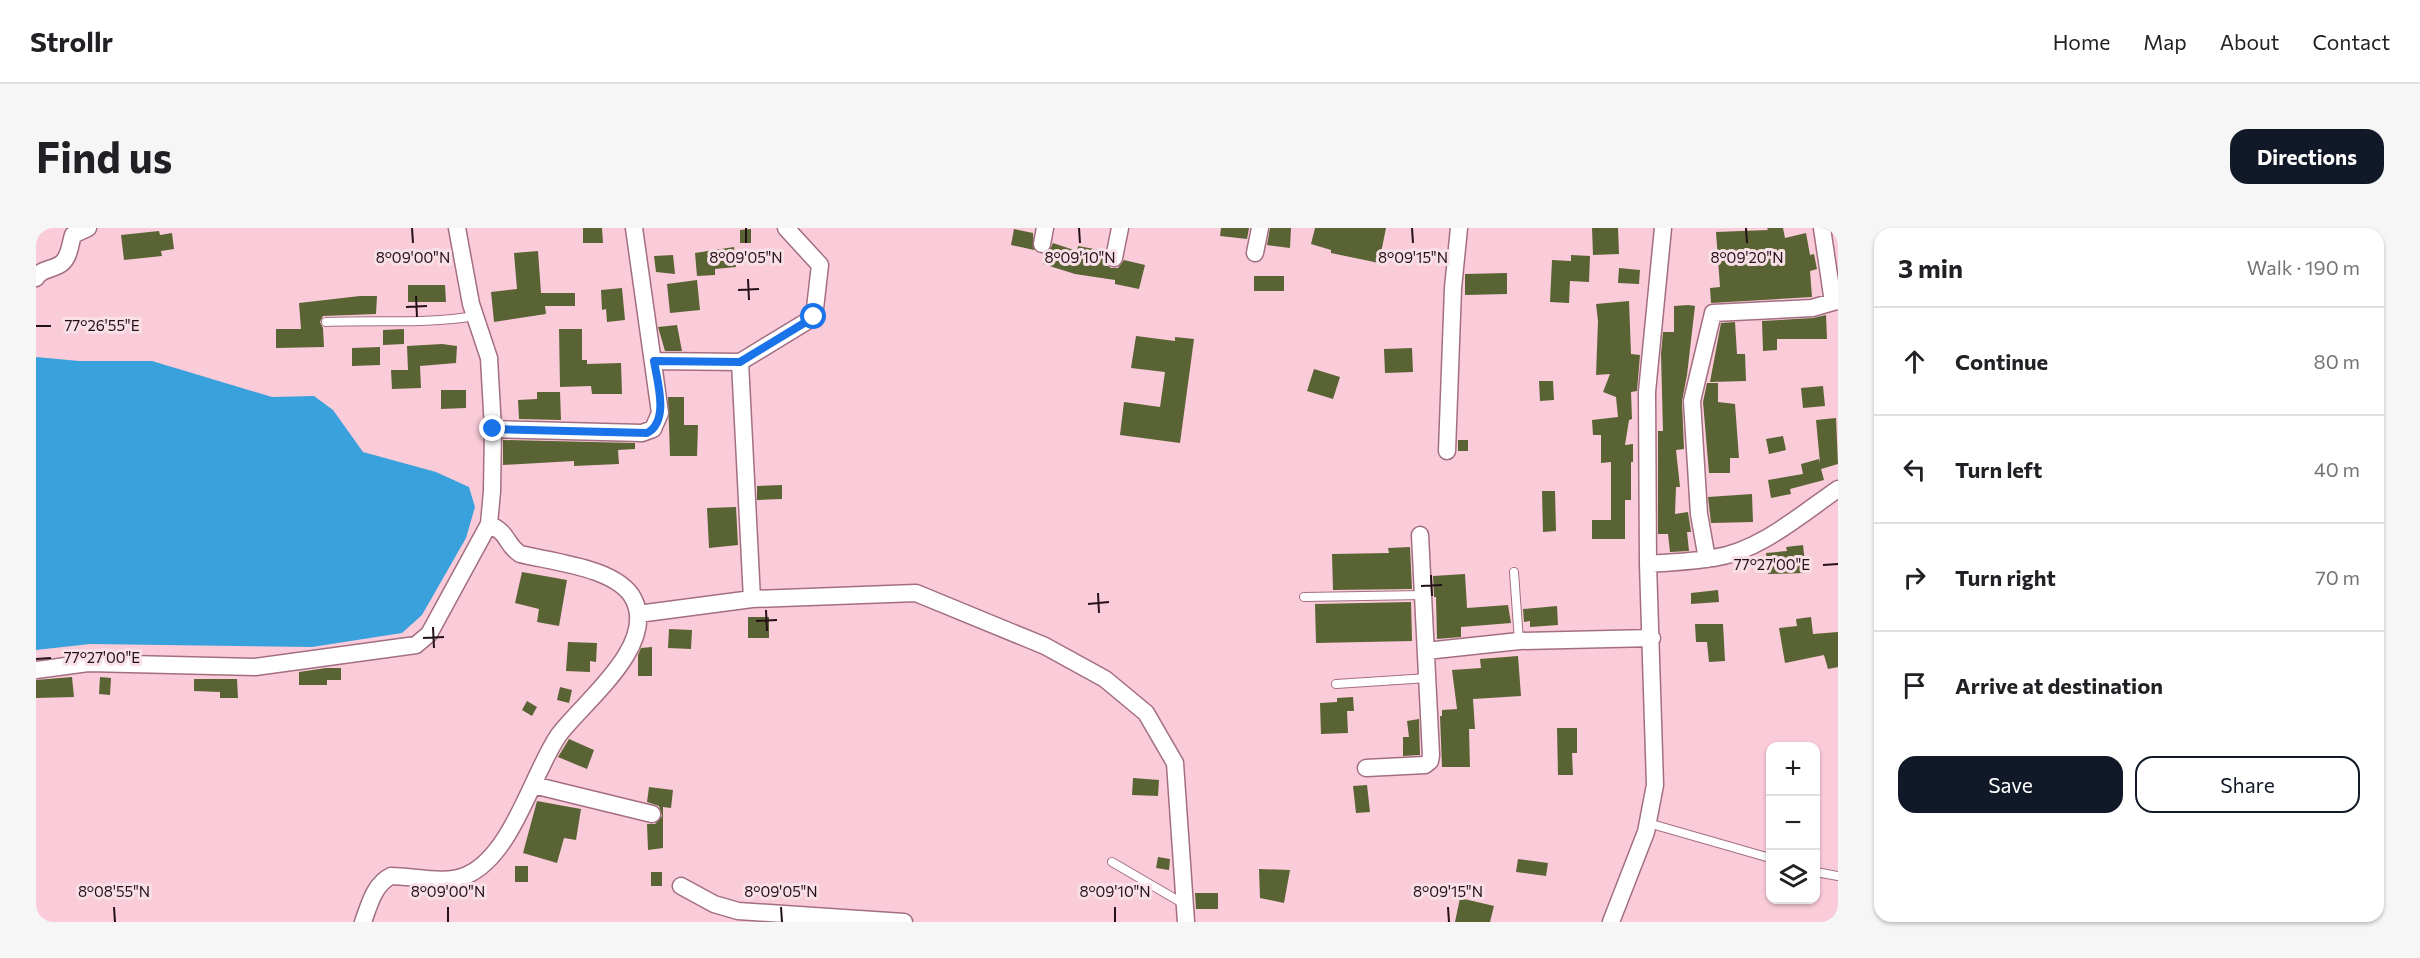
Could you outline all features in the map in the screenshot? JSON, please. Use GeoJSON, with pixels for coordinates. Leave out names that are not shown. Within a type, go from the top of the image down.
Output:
{"type":"FeatureCollection","features":[{"type":"Feature","properties":{"kind":"street"},"geometry":{"type":"LineString","coordinates":[[36,278],[39,273],[61,264],[68,254],[73,234],[88,228]]}},
{"type":"Feature","properties":{"kind":"street"},"geometry":{"type":"LineString","coordinates":[[36,670],[88,663],[255,667],[416,645],[429,634],[489,524],[493,429],[489,358],[475,316],[458,228]]}},
{"type":"Feature","properties":{"kind":"street"},"geometry":{"type":"LineString","coordinates":[[493,429],[642,433],[651,431],[658,424],[660,413],[654,361],[634,228]]}},
{"type":"Feature","properties":{"kind":"street"},"geometry":{"type":"LineString","coordinates":[[654,361],[740,362],[814,317],[820,265],[786,228]]}},
{"type":"Feature","properties":{"kind":"street"},"geometry":{"type":"LineString","coordinates":[[1114,258],[1120,228]]}},
{"type":"Feature","properties":{"kind":"street"},"geometry":{"type":"LineString","coordinates":[[1255,253],[1260,228]]}},
{"type":"Feature","properties":{"kind":"street"},"geometry":{"type":"LineString","coordinates":[[1447,451],[1453,288],[1459,228]]}},
{"type":"Feature","properties":{"kind":"street"},"geometry":{"type":"LineString","coordinates":[[1611,922],[1648,822],[1655,785],[1648,564],[1647,392],[1663,228]]}},
{"type":"Feature","properties":{"kind":"street"},"geometry":{"type":"LineString","coordinates":[[1707,559],[1699,514],[1692,401],[1713,313],[1812,308],[1836,301],[1826,229]]}},
{"type":"Feature","properties":{"kind":"street"},"geometry":{"type":"LineString","coordinates":[[740,362],[752,599]]}},
{"type":"Feature","properties":{"kind":"street"},"geometry":{"type":"LineString","coordinates":[[1648,564],[1707,559],[1749,546],[1779,530],[1838,489]]}},
{"type":"Feature","properties":{"kind":"street"},"geometry":{"type":"LineString","coordinates":[[363,922],[375,892],[384,879],[391,876],[453,879],[467,876],[484,864],[514,824],[559,735],[618,669],[637,631],[638,614],[634,601],[624,585],[606,575],[520,554],[511,546],[503,531],[489,524]]}},
{"type":"Feature","properties":{"kind":"street"},"geometry":{"type":"LineString","coordinates":[[1366,768],[1425,765],[1430,761],[1420,535]]}},
{"type":"Feature","properties":{"kind":"street"},"geometry":{"type":"LineString","coordinates":[[638,614],[752,599],[916,593],[1045,646],[1105,679],[1146,713],[1175,763],[1179,789],[1186,922]]}},
{"type":"Feature","properties":{"kind":"street"},"geometry":{"type":"LineString","coordinates":[[1426,651],[1519,641],[1652,638]]}},
{"type":"Feature","properties":{"kind":"street"},"geometry":{"type":"LineString","coordinates":[[533,785],[652,814]]}},
{"type":"Feature","properties":{"kind":"street"},"geometry":{"type":"LineString","coordinates":[[681,886],[714,904],[738,911],[904,922]]}},
{"type":"Feature","properties":{"kind":"lane"},"geometry":{"type":"LineString","coordinates":[[326,322],[393,319],[436,321],[475,316]]}},
{"type":"Feature","properties":{"kind":"lane"},"geometry":{"type":"LineString","coordinates":[[1514,572],[1519,641]]}},
{"type":"Feature","properties":{"kind":"lane"},"geometry":{"type":"LineString","coordinates":[[1304,597],[1423,595]]}},
{"type":"Feature","properties":{"kind":"lane"},"geometry":{"type":"LineString","coordinates":[[1336,684],[1428,678]]}},
{"type":"Feature","properties":{"kind":"lane"},"geometry":{"type":"LineString","coordinates":[[1648,822],[1766,857]]}},
{"type":"Feature","properties":{"kind":"lane"},"geometry":{"type":"LineString","coordinates":[[1112,862],[1184,904]]}},
{"type":"Feature","properties":{"kind":"lane"},"geometry":{"type":"LineString","coordinates":[[1820,873],[1838,876]]}},
{"type":"Feature","properties":{"kind":"water"},"geometry":{"type":"Polygon","coordinates":[[[36,357],[79,361],[152,361],[272,397],[314,396],[333,410],[363,452],[436,472],[469,487],[475,507],[466,538],[422,615],[402,633],[312,647],[90,644],[36,650],[36,357]]]}},
{"type":"Feature","properties":{"kind":"building"},"geometry":{"type":"Polygon","coordinates":[[[583,228],[602,228],[603,243],[583,243],[583,228]]]}},
{"type":"Feature","properties":{"kind":"building"},"geometry":{"type":"Polygon","coordinates":[[[1221,228],[1249,228],[1247,239],[1220,236],[1221,228]]]}},
{"type":"Feature","properties":{"kind":"building"},"geometry":{"type":"Polygon","coordinates":[[[1270,228],[1291,228],[1290,248],[1267,245],[1270,228]]]}},
{"type":"Feature","properties":{"kind":"building"},"geometry":{"type":"Polygon","coordinates":[[[1315,228],[1386,228],[1379,263],[1331,253],[1331,250],[1311,244],[1315,228]]]}},
{"type":"Feature","properties":{"kind":"building"},"geometry":{"type":"Polygon","coordinates":[[[1592,228],[1618,228],[1619,254],[1593,255],[1592,228]]]}},
{"type":"Feature","properties":{"kind":"building"},"geometry":{"type":"Polygon","coordinates":[[[1767,228],[1783,228],[1785,238],[1806,233],[1810,255],[1814,254],[1817,269],[1810,271],[1812,297],[1711,303],[1710,288],[1720,287],[1716,232],[1768,230],[1767,228]]]}},
{"type":"Feature","properties":{"kind":"building"},"geometry":{"type":"Polygon","coordinates":[[[751,229],[751,243],[740,243],[740,230],[751,229]]]}},
{"type":"Feature","properties":{"kind":"building"},"geometry":{"type":"Polygon","coordinates":[[[1014,229],[1033,233],[1034,250],[1011,245],[1014,229]]]}},
{"type":"Feature","properties":{"kind":"building"},"geometry":{"type":"Polygon","coordinates":[[[159,231],[160,235],[172,233],[174,249],[161,251],[162,256],[124,260],[121,235],[159,231]]]}},
{"type":"Feature","properties":{"kind":"building"},"geometry":{"type":"Polygon","coordinates":[[[1053,243],[1077,251],[1078,246],[1105,251],[1104,262],[1111,268],[1118,268],[1124,260],[1145,265],[1139,289],[1115,284],[1115,280],[1075,274],[1043,264],[1053,243]]]}},
{"type":"Feature","properties":{"kind":"building"},"geometry":{"type":"Polygon","coordinates":[[[734,247],[736,267],[715,269],[715,275],[697,276],[695,253],[734,247]]]}},
{"type":"Feature","properties":{"kind":"building"},"geometry":{"type":"Polygon","coordinates":[[[538,251],[541,293],[575,293],[575,306],[545,306],[546,314],[494,322],[491,292],[517,289],[514,253],[538,251]]]}},
{"type":"Feature","properties":{"kind":"building"},"geometry":{"type":"Polygon","coordinates":[[[673,255],[675,274],[656,272],[654,256],[673,255]]]}},
{"type":"Feature","properties":{"kind":"building"},"geometry":{"type":"Polygon","coordinates":[[[1571,255],[1590,256],[1589,282],[1570,281],[1569,303],[1550,302],[1552,260],[1571,261],[1571,255]]]}},
{"type":"Feature","properties":{"kind":"building"},"geometry":{"type":"Polygon","coordinates":[[[1619,268],[1640,270],[1639,284],[1618,283],[1619,268]]]}},
{"type":"Feature","properties":{"kind":"building"},"geometry":{"type":"Polygon","coordinates":[[[1507,273],[1507,294],[1465,295],[1465,274],[1507,273]]]}},
{"type":"Feature","properties":{"kind":"building"},"geometry":{"type":"Polygon","coordinates":[[[1254,276],[1284,276],[1284,291],[1254,291],[1254,276]]]}},
{"type":"Feature","properties":{"kind":"building"},"geometry":{"type":"Polygon","coordinates":[[[697,280],[700,310],[670,313],[667,284],[697,280]]]}},
{"type":"Feature","properties":{"kind":"building"},"geometry":{"type":"Polygon","coordinates":[[[408,285],[445,285],[446,302],[408,302],[408,285]]]}},
{"type":"Feature","properties":{"kind":"building"},"geometry":{"type":"Polygon","coordinates":[[[622,288],[625,320],[607,322],[606,309],[602,310],[601,290],[622,288]]]}},
{"type":"Feature","properties":{"kind":"building"},"geometry":{"type":"Polygon","coordinates":[[[377,296],[376,314],[323,316],[320,322],[323,328],[324,347],[276,348],[276,329],[301,329],[299,303],[377,296]]]}},
{"type":"Feature","properties":{"kind":"building"},"geometry":{"type":"Polygon","coordinates":[[[1629,301],[1631,354],[1640,355],[1637,391],[1631,392],[1632,419],[1629,420],[1625,445],[1633,444],[1631,500],[1625,500],[1625,539],[1592,539],[1592,520],[1611,520],[1611,462],[1601,463],[1601,435],[1593,435],[1592,420],[1618,417],[1616,397],[1603,392],[1610,374],[1596,375],[1598,321],[1596,304],[1629,301]]]}},
{"type":"Feature","properties":{"kind":"building"},"geometry":{"type":"Polygon","coordinates":[[[1674,306],[1695,306],[1682,401],[1684,449],[1676,450],[1680,487],[1676,487],[1675,514],[1688,512],[1691,532],[1687,532],[1689,551],[1670,552],[1668,534],[1658,534],[1658,431],[1663,431],[1661,354],[1663,332],[1674,332],[1674,306]]]}},
{"type":"Feature","properties":{"kind":"building"},"geometry":{"type":"Polygon","coordinates":[[[1826,315],[1827,339],[1777,339],[1777,350],[1763,351],[1762,321],[1826,315]]]}},
{"type":"Feature","properties":{"kind":"building"},"geometry":{"type":"Polygon","coordinates":[[[1735,322],[1737,354],[1745,354],[1746,381],[1710,382],[1721,323],[1735,322]]]}},
{"type":"Feature","properties":{"kind":"building"},"geometry":{"type":"Polygon","coordinates":[[[677,325],[682,351],[665,351],[658,327],[677,325]]]}},
{"type":"Feature","properties":{"kind":"building"},"geometry":{"type":"Polygon","coordinates":[[[404,329],[404,344],[383,345],[383,330],[404,329]]]}},
{"type":"Feature","properties":{"kind":"building"},"geometry":{"type":"Polygon","coordinates":[[[559,329],[582,329],[582,360],[587,360],[587,364],[621,363],[622,394],[592,394],[591,386],[560,387],[559,329]]]}},
{"type":"Feature","properties":{"kind":"building"},"geometry":{"type":"Polygon","coordinates":[[[1136,336],[1175,341],[1175,337],[1194,339],[1180,443],[1120,435],[1124,402],[1160,407],[1165,372],[1131,368],[1136,336]]]}},
{"type":"Feature","properties":{"kind":"building"},"geometry":{"type":"Polygon","coordinates":[[[442,344],[457,346],[456,363],[420,366],[421,388],[392,389],[391,370],[408,370],[407,346],[442,344]]]}},
{"type":"Feature","properties":{"kind":"building"},"geometry":{"type":"Polygon","coordinates":[[[380,347],[380,365],[352,366],[352,348],[380,347]]]}},
{"type":"Feature","properties":{"kind":"building"},"geometry":{"type":"Polygon","coordinates":[[[1412,348],[1413,372],[1385,373],[1384,349],[1412,348]]]}},
{"type":"Feature","properties":{"kind":"building"},"geometry":{"type":"Polygon","coordinates":[[[1314,369],[1340,377],[1333,399],[1307,391],[1314,369]]]}},
{"type":"Feature","properties":{"kind":"building"},"geometry":{"type":"Polygon","coordinates":[[[1539,381],[1553,381],[1554,400],[1540,401],[1539,381]]]}},
{"type":"Feature","properties":{"kind":"building"},"geometry":{"type":"Polygon","coordinates":[[[1707,383],[1718,383],[1718,402],[1735,404],[1739,458],[1730,458],[1730,473],[1709,473],[1703,402],[1707,383]]]}},
{"type":"Feature","properties":{"kind":"building"},"geometry":{"type":"Polygon","coordinates":[[[1823,386],[1825,406],[1803,408],[1801,388],[1823,386]]]}},
{"type":"Feature","properties":{"kind":"building"},"geometry":{"type":"Polygon","coordinates":[[[441,390],[466,390],[466,408],[441,409],[441,390]]]}},
{"type":"Feature","properties":{"kind":"building"},"geometry":{"type":"Polygon","coordinates":[[[537,392],[560,392],[561,420],[519,419],[518,400],[537,399],[537,392]]]}},
{"type":"Feature","properties":{"kind":"building"},"geometry":{"type":"Polygon","coordinates":[[[668,397],[684,397],[684,425],[698,425],[697,456],[670,456],[668,397]]]}},
{"type":"Feature","properties":{"kind":"building"},"geometry":{"type":"Polygon","coordinates":[[[1836,418],[1838,464],[1821,469],[1824,480],[1790,489],[1791,494],[1771,498],[1768,480],[1803,474],[1801,464],[1819,459],[1820,463],[1816,420],[1836,418]]]}},
{"type":"Feature","properties":{"kind":"building"},"geometry":{"type":"Polygon","coordinates":[[[1783,436],[1786,450],[1769,454],[1766,439],[1783,436]]]}},
{"type":"Feature","properties":{"kind":"building"},"geometry":{"type":"Polygon","coordinates":[[[503,440],[635,443],[635,449],[618,450],[619,464],[574,466],[574,461],[503,465],[503,440]]]}},
{"type":"Feature","properties":{"kind":"building"},"geometry":{"type":"Polygon","coordinates":[[[1458,440],[1468,440],[1468,451],[1458,451],[1458,440]]]}},
{"type":"Feature","properties":{"kind":"building"},"geometry":{"type":"Polygon","coordinates":[[[782,485],[782,499],[757,500],[757,486],[782,485]]]}},
{"type":"Feature","properties":{"kind":"building"},"geometry":{"type":"Polygon","coordinates":[[[1542,491],[1555,491],[1556,531],[1543,532],[1542,491]]]}},
{"type":"Feature","properties":{"kind":"building"},"geometry":{"type":"Polygon","coordinates":[[[1752,494],[1753,522],[1711,523],[1708,497],[1752,494]]]}},
{"type":"Feature","properties":{"kind":"building"},"geometry":{"type":"Polygon","coordinates":[[[736,507],[738,545],[709,548],[707,508],[736,507]]]}},
{"type":"Feature","properties":{"kind":"building"},"geometry":{"type":"Polygon","coordinates":[[[1803,545],[1806,573],[1768,574],[1766,553],[1787,551],[1786,547],[1803,545]]]}},
{"type":"Feature","properties":{"kind":"building"},"geometry":{"type":"Polygon","coordinates":[[[1410,547],[1412,589],[1333,590],[1332,554],[1389,553],[1388,548],[1410,547]]]}},
{"type":"Feature","properties":{"kind":"building"},"geometry":{"type":"Polygon","coordinates":[[[522,572],[567,580],[559,626],[537,622],[539,609],[515,603],[522,572]]]}},
{"type":"Feature","properties":{"kind":"building"},"geometry":{"type":"Polygon","coordinates":[[[1465,574],[1467,608],[1508,605],[1511,623],[1461,627],[1461,637],[1437,639],[1433,576],[1465,574]]]}},
{"type":"Feature","properties":{"kind":"building"},"geometry":{"type":"Polygon","coordinates":[[[1718,590],[1719,602],[1691,604],[1691,593],[1718,590]]]}},
{"type":"Feature","properties":{"kind":"building"},"geometry":{"type":"Polygon","coordinates":[[[1411,602],[1412,641],[1316,643],[1315,604],[1411,602]]]}},
{"type":"Feature","properties":{"kind":"building"},"geometry":{"type":"Polygon","coordinates":[[[1557,606],[1558,625],[1530,627],[1530,621],[1524,622],[1523,609],[1557,606]]]}},
{"type":"Feature","properties":{"kind":"building"},"geometry":{"type":"Polygon","coordinates":[[[748,617],[769,617],[769,638],[748,638],[748,617]]]}},
{"type":"Feature","properties":{"kind":"building"},"geometry":{"type":"Polygon","coordinates":[[[1811,617],[1813,634],[1838,632],[1838,667],[1828,669],[1824,655],[1785,663],[1779,628],[1797,626],[1796,619],[1811,617]]]}},
{"type":"Feature","properties":{"kind":"building"},"geometry":{"type":"Polygon","coordinates":[[[1695,624],[1723,624],[1725,661],[1709,662],[1707,642],[1696,642],[1695,624]]]}},
{"type":"Feature","properties":{"kind":"building"},"geometry":{"type":"Polygon","coordinates":[[[669,629],[692,630],[691,649],[668,648],[669,629]]]}},
{"type":"Feature","properties":{"kind":"building"},"geometry":{"type":"Polygon","coordinates":[[[568,642],[597,643],[596,662],[590,661],[590,672],[566,671],[568,642]]]}},
{"type":"Feature","properties":{"kind":"building"},"geometry":{"type":"Polygon","coordinates":[[[652,647],[652,676],[638,676],[638,655],[641,648],[652,647]]]}},
{"type":"Feature","properties":{"kind":"building"},"geometry":{"type":"Polygon","coordinates":[[[1518,656],[1521,696],[1473,699],[1475,729],[1469,729],[1470,767],[1442,767],[1440,716],[1442,716],[1442,710],[1457,709],[1452,670],[1481,668],[1480,659],[1518,656]]]}},
{"type":"Feature","properties":{"kind":"building"},"geometry":{"type":"Polygon","coordinates":[[[341,668],[341,680],[327,680],[327,685],[299,685],[299,672],[341,668]]]}},
{"type":"Feature","properties":{"kind":"building"},"geometry":{"type":"Polygon","coordinates":[[[72,677],[74,697],[36,698],[36,680],[72,677]]]}},
{"type":"Feature","properties":{"kind":"building"},"geometry":{"type":"Polygon","coordinates":[[[100,677],[111,678],[110,695],[99,694],[100,677]]]}},
{"type":"Feature","properties":{"kind":"building"},"geometry":{"type":"Polygon","coordinates":[[[194,679],[237,679],[238,698],[220,698],[220,692],[194,691],[194,679]]]}},
{"type":"Feature","properties":{"kind":"building"},"geometry":{"type":"Polygon","coordinates":[[[560,687],[572,690],[569,703],[557,700],[560,687]]]}},
{"type":"Feature","properties":{"kind":"building"},"geometry":{"type":"Polygon","coordinates":[[[1353,697],[1354,711],[1347,711],[1348,733],[1321,734],[1320,703],[1337,702],[1337,698],[1353,697]]]}},
{"type":"Feature","properties":{"kind":"building"},"geometry":{"type":"Polygon","coordinates":[[[527,701],[537,707],[532,716],[522,710],[527,701]]]}},
{"type":"Feature","properties":{"kind":"building"},"geometry":{"type":"Polygon","coordinates":[[[1419,719],[1420,755],[1403,756],[1403,737],[1409,737],[1407,721],[1419,719]]]}},
{"type":"Feature","properties":{"kind":"building"},"geometry":{"type":"Polygon","coordinates":[[[1557,728],[1577,728],[1577,753],[1572,753],[1573,775],[1558,775],[1557,728]]]}},
{"type":"Feature","properties":{"kind":"building"},"geometry":{"type":"Polygon","coordinates":[[[569,739],[594,750],[587,769],[558,757],[569,739]]]}},
{"type":"Feature","properties":{"kind":"building"},"geometry":{"type":"Polygon","coordinates":[[[1133,778],[1159,780],[1158,796],[1132,795],[1133,778]]]}},
{"type":"Feature","properties":{"kind":"building"},"geometry":{"type":"Polygon","coordinates":[[[1367,785],[1370,812],[1356,813],[1353,786],[1367,785]]]}},
{"type":"Feature","properties":{"kind":"building"},"geometry":{"type":"Polygon","coordinates":[[[649,787],[673,790],[671,808],[663,807],[663,848],[648,850],[647,824],[655,824],[662,816],[659,806],[647,802],[649,787]]]}},
{"type":"Feature","properties":{"kind":"building"},"geometry":{"type":"Polygon","coordinates":[[[537,801],[581,809],[576,840],[564,838],[557,863],[523,853],[537,801]]]}},
{"type":"Feature","properties":{"kind":"building"},"geometry":{"type":"Polygon","coordinates":[[[1158,857],[1170,859],[1169,870],[1156,868],[1158,857]]]}},
{"type":"Feature","properties":{"kind":"building"},"geometry":{"type":"Polygon","coordinates":[[[1518,859],[1548,863],[1546,876],[1516,872],[1518,859]]]}},
{"type":"Feature","properties":{"kind":"building"},"geometry":{"type":"Polygon","coordinates":[[[515,866],[528,866],[528,882],[515,882],[515,866]]]}},
{"type":"Feature","properties":{"kind":"building"},"geometry":{"type":"Polygon","coordinates":[[[1259,869],[1290,870],[1284,903],[1260,898],[1259,869]]]}},
{"type":"Feature","properties":{"kind":"building"},"geometry":{"type":"Polygon","coordinates":[[[651,872],[662,872],[662,886],[651,886],[651,872]]]}},
{"type":"Feature","properties":{"kind":"building"},"geometry":{"type":"Polygon","coordinates":[[[1195,893],[1218,893],[1218,909],[1196,909],[1195,893]]]}},
{"type":"Feature","properties":{"kind":"building"},"geometry":{"type":"Polygon","coordinates":[[[1460,898],[1494,906],[1490,922],[1455,922],[1460,898]]]}},
{"type":"Feature","properties":{"kind":"route"},"geometry":{"type":"LineString","coordinates":[[493,429],[647,433],[658,424],[660,419],[654,361],[740,362],[814,317]]}}]}
